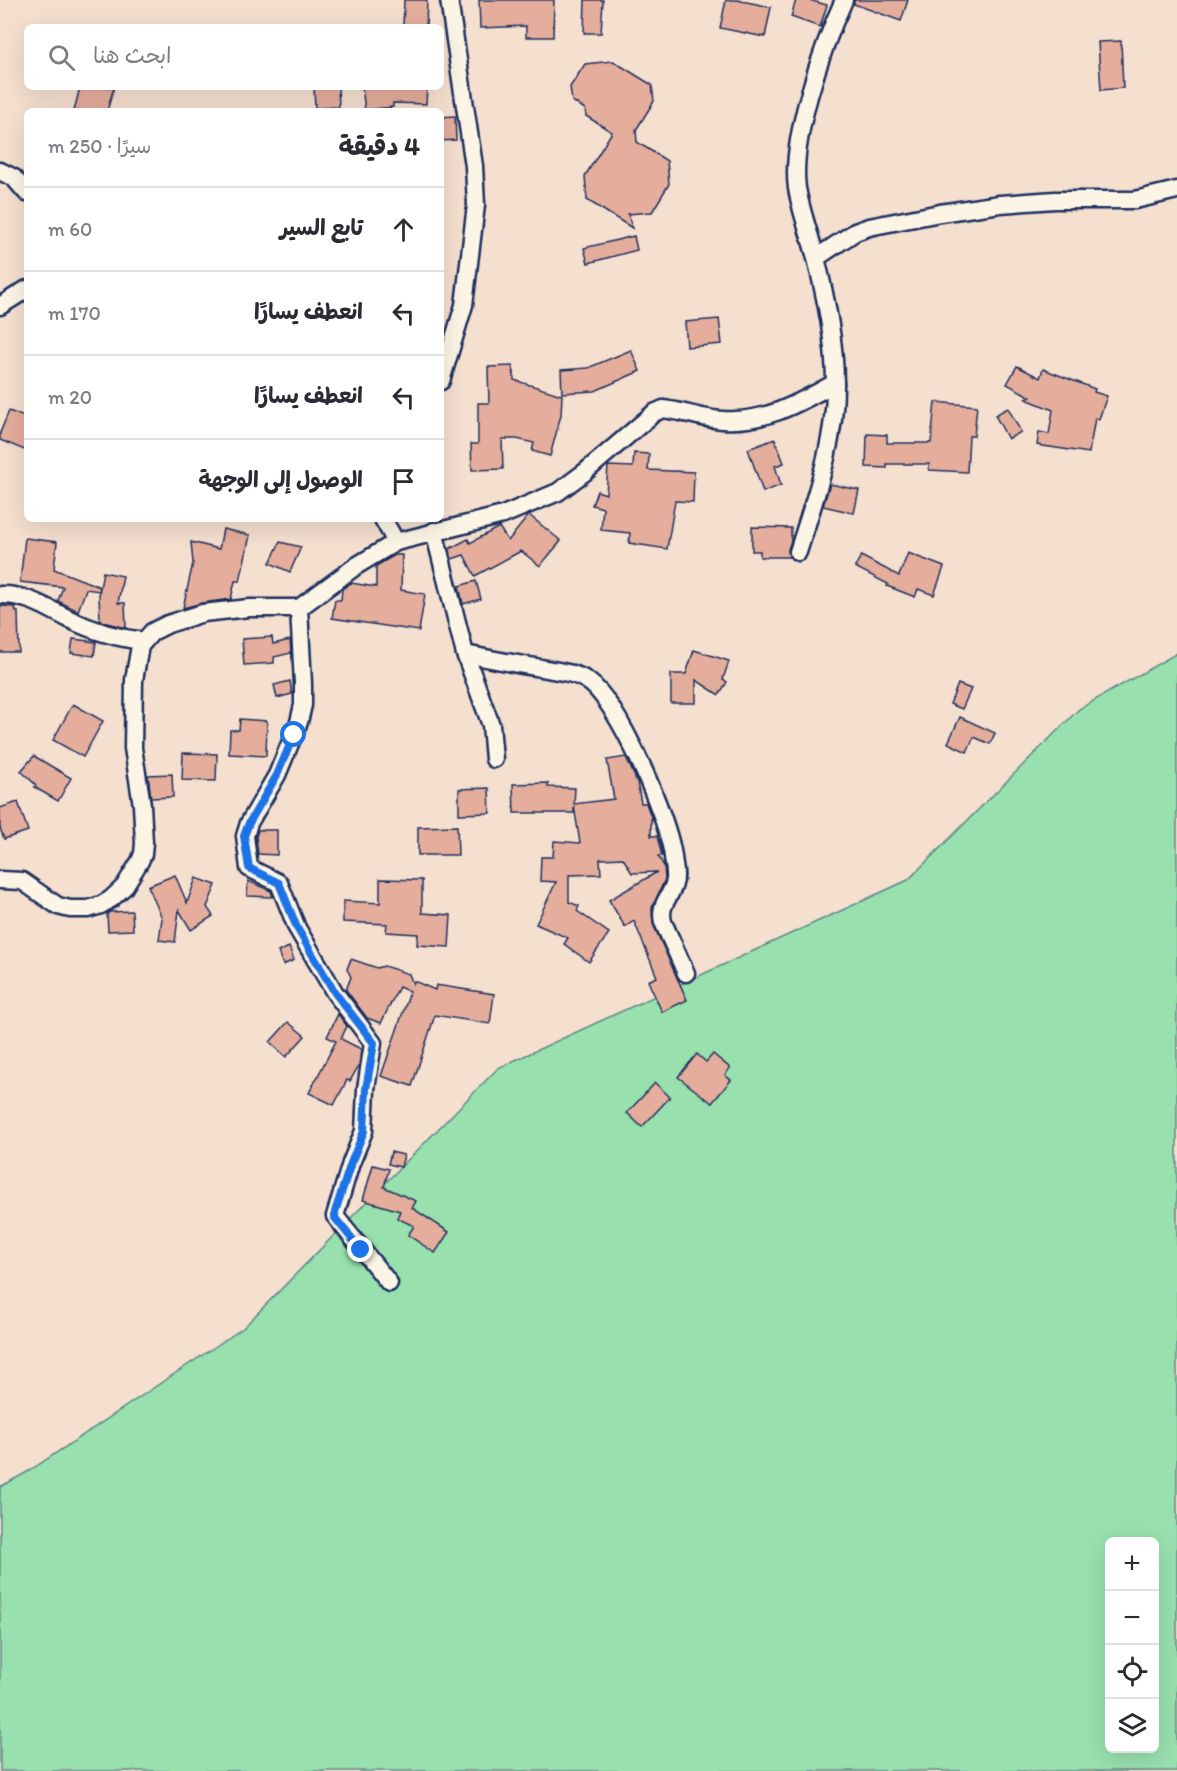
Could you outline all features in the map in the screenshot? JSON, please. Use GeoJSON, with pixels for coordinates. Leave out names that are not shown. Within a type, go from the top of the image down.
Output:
{"type":"FeatureCollection","features":[{"type":"Feature","properties":{"kind":"street"},"geometry":{"type":"LineString","coordinates":[[444,371],[464,305],[476,205],[474,166],[449,0]]}},
{"type":"Feature","properties":{"kind":"street"},"geometry":{"type":"LineString","coordinates":[[798,552],[816,492],[833,421],[835,383],[830,318],[797,186],[797,163],[808,101],[823,52],[844,0]]}},
{"type":"Feature","properties":{"kind":"street"},"geometry":{"type":"LineString","coordinates":[[0,171],[14,178],[24,190]]}},
{"type":"Feature","properties":{"kind":"street"},"geometry":{"type":"LineString","coordinates":[[816,258],[855,232],[939,213],[1000,204],[1055,200],[1135,200],[1177,190]]}},
{"type":"Feature","properties":{"kind":"street"},"geometry":{"type":"LineString","coordinates":[[0,306],[24,291]]}},
{"type":"Feature","properties":{"kind":"street"},"geometry":{"type":"LineString","coordinates":[[0,880],[22,881],[58,906],[69,909],[88,909],[111,899],[123,887],[140,861],[144,843],[142,805],[133,748],[134,680],[138,653],[152,632],[168,624],[203,613],[249,608],[299,608],[356,566],[396,542],[503,515],[558,492],[654,413],[663,409],[722,420],[757,419],[779,412],[835,383]]}},
{"type":"Feature","properties":{"kind":"street"},"geometry":{"type":"LineString","coordinates":[[385,522],[396,542]]}},
{"type":"Feature","properties":{"kind":"street"},"geometry":{"type":"LineString","coordinates":[[434,531],[465,654],[491,725],[495,759]]}},
{"type":"Feature","properties":{"kind":"street"},"geometry":{"type":"LineString","coordinates":[[0,595],[10,594],[47,606],[68,619],[107,635],[144,641]]}},
{"type":"Feature","properties":{"kind":"street"},"geometry":{"type":"LineString","coordinates":[[299,608],[303,705],[290,747],[246,831],[248,864],[252,871],[279,883],[297,928],[335,993],[373,1040],[366,1089],[364,1131],[351,1163],[335,1216],[389,1283]]}},
{"type":"Feature","properties":{"kind":"street"},"geometry":{"type":"LineString","coordinates":[[465,654],[568,674],[590,682],[601,694],[623,728],[648,780],[666,828],[673,853],[675,882],[662,908],[661,915],[686,973]]}},
{"type":"Feature","properties":{"kind":"green space"},"geometry":{"type":"Polygon","coordinates":[[[1177,653],[1177,1771],[0,1771],[0,1487],[29,1471],[243,1328],[498,1068],[908,880],[1079,709],[1177,653]]]}},
{"type":"Feature","properties":{"kind":"building"},"geometry":{"type":"Polygon","coordinates":[[[404,0],[427,0],[426,24],[403,24],[404,0]]]}},
{"type":"Feature","properties":{"kind":"building"},"geometry":{"type":"Polygon","coordinates":[[[479,0],[554,0],[553,37],[526,37],[526,26],[480,28],[479,0]]]}},
{"type":"Feature","properties":{"kind":"building"},"geometry":{"type":"Polygon","coordinates":[[[585,0],[603,0],[601,33],[584,33],[585,0]]]}},
{"type":"Feature","properties":{"kind":"building"},"geometry":{"type":"Polygon","coordinates":[[[726,0],[771,7],[765,37],[720,28],[726,0]]]}},
{"type":"Feature","properties":{"kind":"building"},"geometry":{"type":"Polygon","coordinates":[[[796,0],[809,0],[827,5],[820,27],[791,17],[796,0]]]}},
{"type":"Feature","properties":{"kind":"building"},"geometry":{"type":"Polygon","coordinates":[[[854,0],[908,0],[901,21],[854,4],[854,0]]]}},
{"type":"Feature","properties":{"kind":"building"},"geometry":{"type":"Polygon","coordinates":[[[1121,41],[1123,88],[1101,90],[1098,42],[1121,41]]]}},
{"type":"Feature","properties":{"kind":"building"},"geometry":{"type":"Polygon","coordinates":[[[613,61],[652,85],[654,101],[636,130],[637,142],[667,161],[669,184],[652,212],[628,214],[632,228],[587,200],[585,176],[612,132],[586,116],[585,109],[572,101],[570,87],[585,64],[613,61]]]}},
{"type":"Feature","properties":{"kind":"building"},"geometry":{"type":"Polygon","coordinates":[[[79,90],[113,90],[108,108],[75,108],[79,90]]]}},
{"type":"Feature","properties":{"kind":"building"},"geometry":{"type":"Polygon","coordinates":[[[314,90],[338,90],[339,107],[315,108],[314,90]]]}},
{"type":"Feature","properties":{"kind":"building"},"geometry":{"type":"Polygon","coordinates":[[[362,90],[427,90],[426,104],[393,103],[393,107],[365,108],[362,90]]]}},
{"type":"Feature","properties":{"kind":"building"},"geometry":{"type":"Polygon","coordinates":[[[455,116],[456,140],[444,141],[444,117],[455,116]]]}},
{"type":"Feature","properties":{"kind":"building"},"geometry":{"type":"Polygon","coordinates":[[[634,236],[637,250],[588,263],[584,248],[634,236]]]}},
{"type":"Feature","properties":{"kind":"building"},"geometry":{"type":"Polygon","coordinates":[[[719,319],[722,344],[687,347],[685,322],[719,319]]]}},
{"type":"Feature","properties":{"kind":"building"},"geometry":{"type":"Polygon","coordinates":[[[631,350],[640,371],[595,391],[562,393],[561,370],[588,368],[631,350]]]}},
{"type":"Feature","properties":{"kind":"building"},"geometry":{"type":"Polygon","coordinates":[[[513,366],[514,380],[562,395],[561,415],[550,456],[532,451],[534,443],[517,439],[502,439],[503,469],[472,470],[471,444],[478,444],[478,403],[489,403],[488,367],[513,366]]]}},
{"type":"Feature","properties":{"kind":"building"},"geometry":{"type":"Polygon","coordinates":[[[1017,366],[1040,378],[1043,369],[1107,396],[1099,419],[1095,418],[1089,453],[1037,445],[1039,432],[1049,434],[1053,410],[1026,399],[1031,397],[1007,384],[1017,366]]]}},
{"type":"Feature","properties":{"kind":"building"},"geometry":{"type":"Polygon","coordinates":[[[935,402],[977,406],[974,436],[969,436],[967,472],[929,470],[929,464],[887,464],[887,468],[866,467],[867,434],[887,435],[887,443],[931,443],[935,402]]]}},
{"type":"Feature","properties":{"kind":"building"},"geometry":{"type":"Polygon","coordinates":[[[1008,408],[1021,432],[1008,439],[995,415],[1008,408]]]}},
{"type":"Feature","properties":{"kind":"building"},"geometry":{"type":"Polygon","coordinates":[[[9,411],[24,417],[24,450],[0,440],[0,433],[9,411]]]}},
{"type":"Feature","properties":{"kind":"building"},"geometry":{"type":"Polygon","coordinates":[[[775,439],[784,463],[775,466],[781,485],[763,492],[748,449],[775,439]]]}},
{"type":"Feature","properties":{"kind":"building"},"geometry":{"type":"Polygon","coordinates":[[[634,453],[649,454],[648,470],[694,472],[693,502],[675,501],[667,549],[629,543],[630,533],[601,530],[603,508],[592,505],[597,491],[606,494],[608,466],[633,467],[634,453]]]}},
{"type":"Feature","properties":{"kind":"building"},"geometry":{"type":"Polygon","coordinates":[[[830,484],[859,490],[854,513],[823,506],[830,484]]]}},
{"type":"Feature","properties":{"kind":"building"},"geometry":{"type":"Polygon","coordinates":[[[529,515],[561,541],[540,566],[521,551],[475,576],[464,555],[452,559],[449,549],[468,539],[470,543],[499,527],[508,541],[529,515]]]}},
{"type":"Feature","properties":{"kind":"building"},"geometry":{"type":"Polygon","coordinates":[[[752,527],[791,528],[789,557],[760,557],[760,551],[752,551],[752,527]]]}},
{"type":"Feature","properties":{"kind":"building"},"geometry":{"type":"Polygon","coordinates":[[[223,529],[250,535],[240,581],[235,581],[231,599],[183,608],[193,563],[191,542],[219,549],[223,529]]]}},
{"type":"Feature","properties":{"kind":"building"},"geometry":{"type":"Polygon","coordinates":[[[25,538],[57,542],[54,569],[100,587],[99,591],[86,589],[78,611],[58,601],[63,587],[20,582],[25,538]]]}},
{"type":"Feature","properties":{"kind":"building"},"geometry":{"type":"Polygon","coordinates":[[[280,542],[301,547],[290,572],[270,563],[280,542]]]}},
{"type":"Feature","properties":{"kind":"building"},"geometry":{"type":"Polygon","coordinates":[[[908,553],[944,567],[934,595],[918,589],[915,597],[887,586],[888,584],[855,567],[861,556],[899,576],[908,553]]]}},
{"type":"Feature","properties":{"kind":"building"},"geometry":{"type":"Polygon","coordinates":[[[395,555],[402,555],[401,590],[425,594],[419,631],[332,618],[335,600],[341,600],[342,589],[351,583],[376,587],[376,566],[395,555]]]}},
{"type":"Feature","properties":{"kind":"building"},"geometry":{"type":"Polygon","coordinates":[[[103,572],[123,576],[118,603],[125,603],[126,628],[100,621],[99,593],[103,572]]]}},
{"type":"Feature","properties":{"kind":"building"},"geometry":{"type":"Polygon","coordinates":[[[476,581],[481,599],[463,604],[459,586],[476,581]]]}},
{"type":"Feature","properties":{"kind":"building"},"geometry":{"type":"Polygon","coordinates":[[[0,606],[15,607],[18,612],[19,652],[0,652],[0,606]]]}},
{"type":"Feature","properties":{"kind":"building"},"geometry":{"type":"Polygon","coordinates":[[[272,637],[273,644],[290,640],[291,653],[274,657],[274,663],[244,665],[242,639],[272,637]]]}},
{"type":"Feature","properties":{"kind":"building"},"geometry":{"type":"Polygon","coordinates":[[[73,639],[96,642],[94,656],[71,653],[73,639]]]}},
{"type":"Feature","properties":{"kind":"building"},"geometry":{"type":"Polygon","coordinates":[[[694,650],[729,661],[723,679],[727,682],[719,695],[696,680],[696,703],[671,703],[671,674],[686,674],[694,650]]]}},
{"type":"Feature","properties":{"kind":"building"},"geometry":{"type":"Polygon","coordinates":[[[290,681],[292,694],[277,698],[274,685],[290,681]]]}},
{"type":"Feature","properties":{"kind":"building"},"geometry":{"type":"Polygon","coordinates":[[[958,684],[971,689],[962,709],[950,704],[958,684]]]}},
{"type":"Feature","properties":{"kind":"building"},"geometry":{"type":"Polygon","coordinates":[[[73,704],[103,721],[83,757],[53,740],[73,704]]]}},
{"type":"Feature","properties":{"kind":"building"},"geometry":{"type":"Polygon","coordinates":[[[960,717],[995,733],[990,744],[974,737],[967,752],[948,743],[960,717]]]}},
{"type":"Feature","properties":{"kind":"building"},"geometry":{"type":"Polygon","coordinates":[[[240,719],[267,721],[266,756],[229,754],[230,730],[239,730],[240,719]]]}},
{"type":"Feature","properties":{"kind":"building"},"geometry":{"type":"Polygon","coordinates":[[[183,753],[217,754],[216,781],[182,780],[183,753]]]}},
{"type":"Feature","properties":{"kind":"building"},"geometry":{"type":"Polygon","coordinates":[[[34,756],[71,778],[58,801],[34,787],[36,785],[21,771],[34,756]]]}},
{"type":"Feature","properties":{"kind":"building"},"geometry":{"type":"Polygon","coordinates":[[[626,757],[637,782],[641,803],[646,803],[651,817],[651,836],[657,836],[662,856],[658,856],[664,866],[665,879],[652,908],[653,924],[687,1000],[662,1012],[648,981],[657,977],[634,921],[625,927],[609,900],[657,872],[632,873],[623,858],[600,859],[601,874],[569,875],[569,902],[579,906],[577,911],[609,933],[589,962],[564,944],[568,938],[536,924],[556,882],[540,881],[541,857],[553,857],[554,841],[580,843],[574,806],[574,813],[514,813],[513,784],[548,783],[548,787],[575,788],[574,804],[614,799],[607,760],[626,757]]]}},
{"type":"Feature","properties":{"kind":"building"},"geometry":{"type":"Polygon","coordinates":[[[172,774],[173,797],[151,798],[148,775],[172,774]]]}},
{"type":"Feature","properties":{"kind":"building"},"geometry":{"type":"Polygon","coordinates":[[[489,788],[490,813],[459,814],[459,789],[489,788]]]}},
{"type":"Feature","properties":{"kind":"building"},"geometry":{"type":"Polygon","coordinates":[[[18,802],[28,831],[4,839],[0,828],[0,808],[18,802]]]}},
{"type":"Feature","properties":{"kind":"building"},"geometry":{"type":"Polygon","coordinates":[[[457,826],[458,855],[418,855],[418,827],[457,826]]]}},
{"type":"Feature","properties":{"kind":"building"},"geometry":{"type":"Polygon","coordinates":[[[258,830],[277,830],[277,855],[258,854],[256,837],[258,830]]]}},
{"type":"Feature","properties":{"kind":"building"},"geometry":{"type":"Polygon","coordinates":[[[175,875],[187,903],[196,878],[216,885],[207,907],[213,916],[191,930],[179,910],[175,942],[159,940],[162,918],[148,886],[175,875]]]}},
{"type":"Feature","properties":{"kind":"building"},"geometry":{"type":"Polygon","coordinates":[[[380,879],[422,880],[422,913],[451,915],[449,947],[417,945],[418,934],[386,932],[387,924],[343,922],[343,901],[380,903],[380,879]]]}},
{"type":"Feature","properties":{"kind":"building"},"geometry":{"type":"Polygon","coordinates":[[[248,881],[271,891],[273,897],[247,896],[248,881]]]}},
{"type":"Feature","properties":{"kind":"building"},"geometry":{"type":"Polygon","coordinates":[[[132,911],[133,930],[108,931],[107,914],[132,911]]]}},
{"type":"Feature","properties":{"kind":"building"},"geometry":{"type":"Polygon","coordinates":[[[289,947],[294,960],[283,965],[278,952],[289,947]]]}},
{"type":"Feature","properties":{"kind":"building"},"geometry":{"type":"Polygon","coordinates":[[[351,959],[377,968],[384,966],[409,974],[413,984],[414,981],[435,990],[436,985],[494,994],[490,1024],[435,1015],[412,1086],[381,1076],[410,992],[399,987],[381,1023],[367,1018],[346,990],[351,977],[347,969],[351,959]]]}},
{"type":"Feature","properties":{"kind":"building"},"geometry":{"type":"Polygon","coordinates":[[[338,1014],[347,1026],[341,1039],[361,1049],[359,1065],[350,1081],[347,1080],[334,1105],[309,1093],[336,1041],[327,1037],[338,1014]]]}},
{"type":"Feature","properties":{"kind":"building"},"geometry":{"type":"Polygon","coordinates":[[[288,1022],[305,1036],[286,1057],[270,1042],[288,1022]]]}},
{"type":"Feature","properties":{"kind":"building"},"geometry":{"type":"Polygon","coordinates":[[[697,1054],[706,1062],[713,1054],[730,1068],[725,1075],[731,1080],[712,1103],[678,1077],[697,1054]]]}},
{"type":"Feature","properties":{"kind":"building"},"geometry":{"type":"Polygon","coordinates":[[[655,1083],[670,1097],[642,1127],[627,1113],[655,1083]]]}},
{"type":"Feature","properties":{"kind":"building"},"geometry":{"type":"Polygon","coordinates":[[[391,1152],[404,1155],[401,1167],[388,1164],[391,1152]]]}},
{"type":"Feature","properties":{"kind":"building"},"geometry":{"type":"Polygon","coordinates":[[[373,1165],[389,1169],[384,1187],[416,1201],[412,1208],[449,1232],[435,1253],[408,1235],[414,1226],[397,1218],[400,1211],[363,1200],[373,1165]]]}},
{"type":"Feature","properties":{"kind":"route"},"geometry":{"type":"LineString","coordinates":[[294,735],[277,775],[244,836],[249,868],[279,883],[297,928],[335,993],[374,1043],[366,1089],[366,1123],[335,1212],[335,1218],[361,1250]]}}]}
